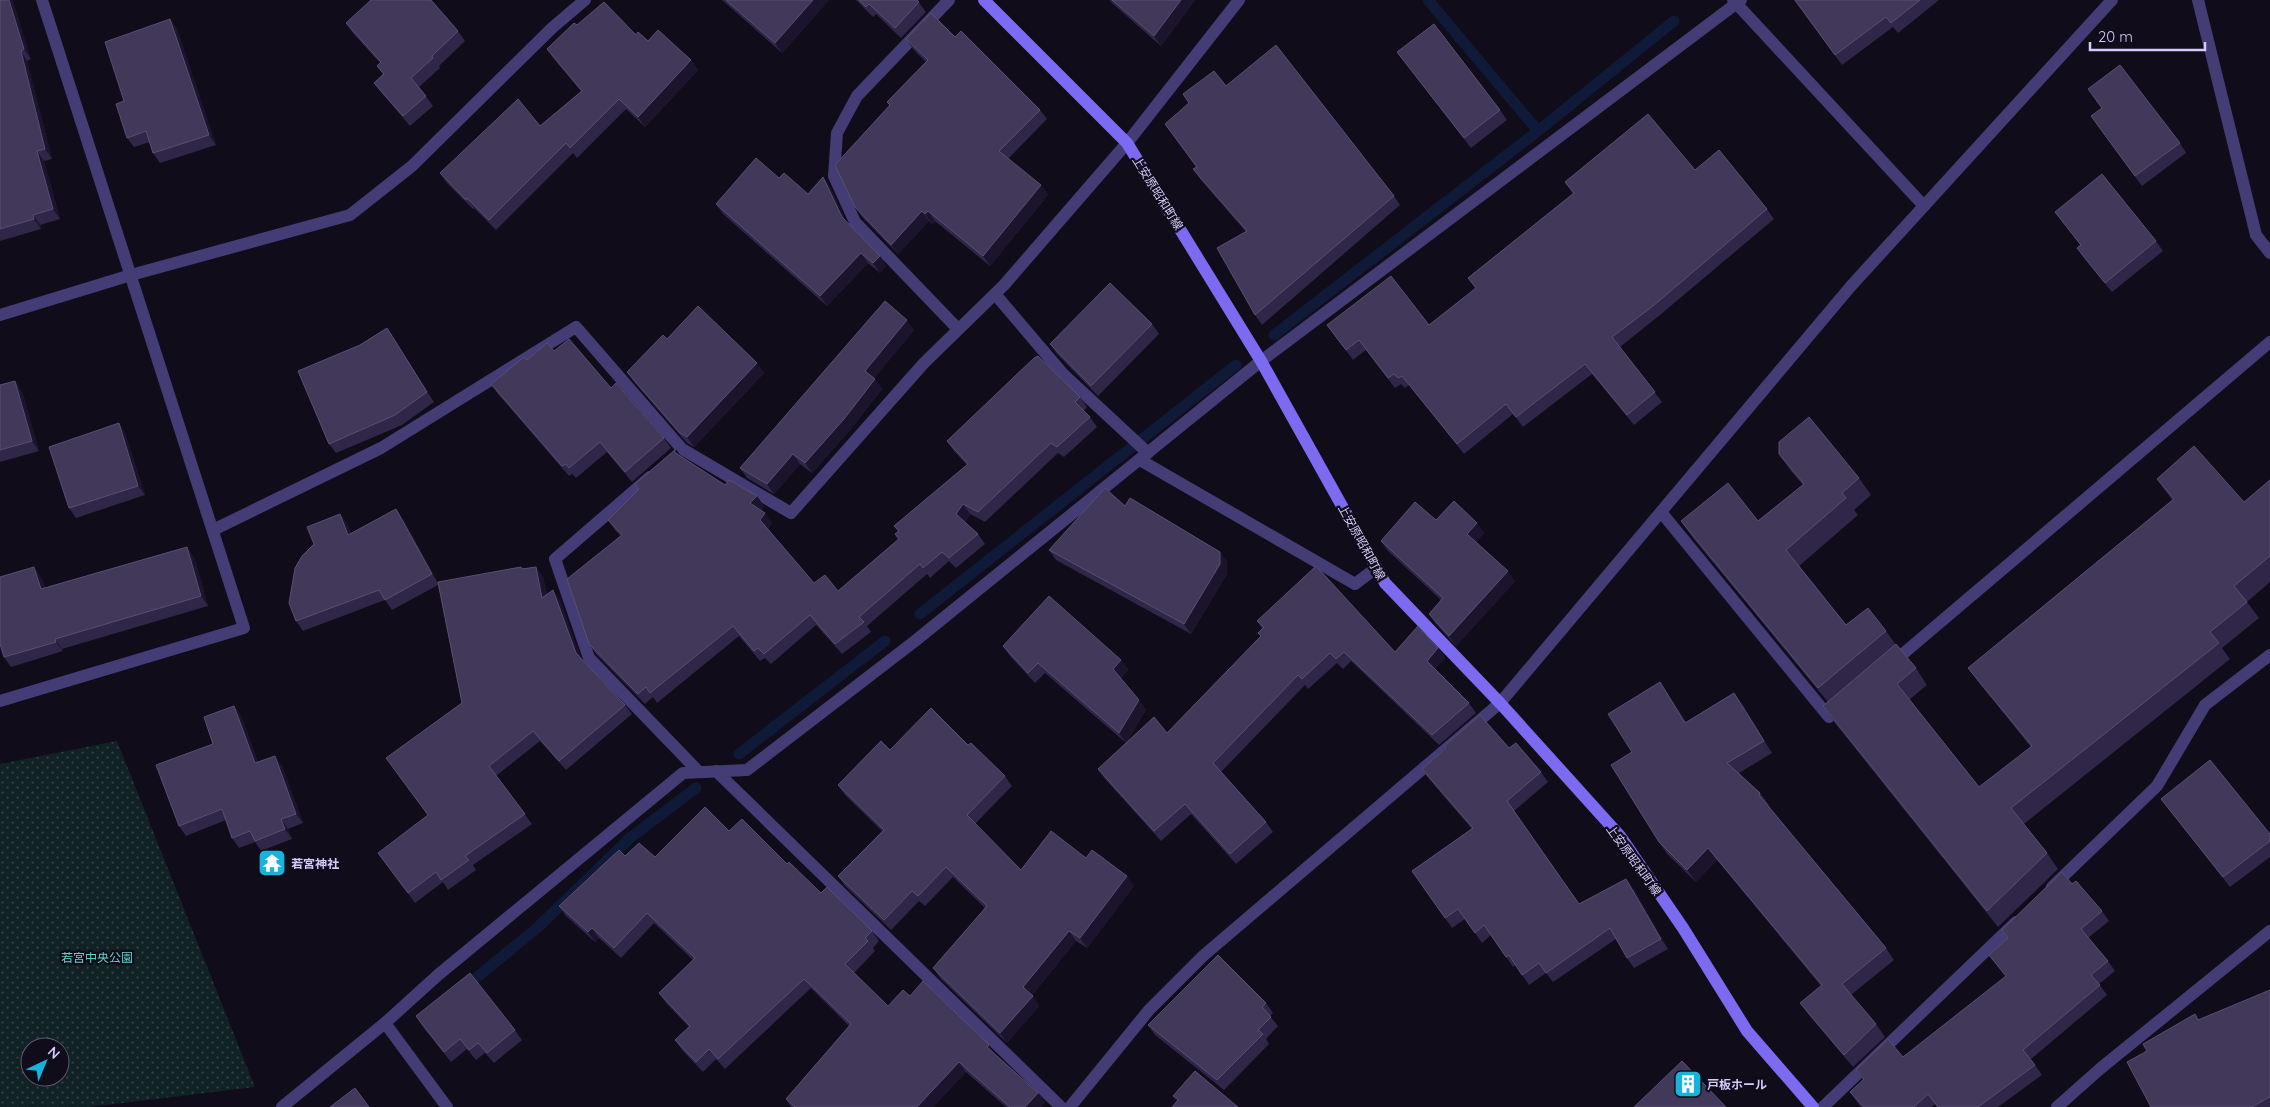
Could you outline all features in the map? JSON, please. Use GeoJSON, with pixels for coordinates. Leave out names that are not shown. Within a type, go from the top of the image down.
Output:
{"type":"FeatureCollection","features":[{"type":"Feature","properties":{"kind":"main road","name":"上安原昭和町線"},"geometry":{"type":"LineString","coordinates":[[984,0],[1127,143],[1261,361],[1385,584],[1500,703],[1620,836],[1683,928],[1748,1030],[1813,1107]]}},
{"type":"Feature","properties":{"kind":"street"},"geometry":{"type":"LineString","coordinates":[[0,701],[244,628],[42,0]]}},
{"type":"Feature","properties":{"kind":"street"},"geometry":{"type":"LineString","coordinates":[[0,315],[131,276],[350,215],[412,166],[552,28],[586,0]]}},
{"type":"Feature","properties":{"kind":"street"},"geometry":{"type":"LineString","coordinates":[[949,0],[857,96],[837,133],[834,176],[855,222],[958,329]]}},
{"type":"Feature","properties":{"kind":"street"},"geometry":{"type":"LineString","coordinates":[[213,530],[381,448],[576,327],[678,452],[791,513],[924,363],[995,294],[1127,143],[1238,0]]}},
{"type":"Feature","properties":{"kind":"street"},"geometry":{"type":"LineString","coordinates":[[1070,1107],[1149,1010],[1203,956],[1500,703],[1851,286],[2112,0]]}},
{"type":"Feature","properties":{"kind":"street"},"geometry":{"type":"LineString","coordinates":[[2198,0],[2256,235],[2270,253]]}},
{"type":"Feature","properties":{"kind":"street"},"geometry":{"type":"LineString","coordinates":[[282,1107],[385,1023],[438,975],[683,773],[747,770],[915,641],[1261,361],[1737,1],[1924,206]]}},
{"type":"Feature","properties":{"kind":"street"},"geometry":{"type":"LineString","coordinates":[[995,294],[1063,374],[1144,456],[1355,584],[1376,568]]}},
{"type":"Feature","properties":{"kind":"street"},"geometry":{"type":"LineString","coordinates":[[1883,671],[2270,342]]}},
{"type":"Feature","properties":{"kind":"street"},"geometry":{"type":"LineString","coordinates":[[660,468],[555,559],[589,658],[699,772]]}},
{"type":"Feature","properties":{"kind":"street"},"geometry":{"type":"LineString","coordinates":[[1661,512],[1830,717],[1852,697]]}},
{"type":"Feature","properties":{"kind":"street"},"geometry":{"type":"LineString","coordinates":[[2043,895],[2157,786],[2205,705],[2270,655]]}},
{"type":"Feature","properties":{"kind":"street"},"geometry":{"type":"LineString","coordinates":[[716,772],[1061,1107]]}},
{"type":"Feature","properties":{"kind":"street"},"geometry":{"type":"LineString","coordinates":[[1823,1107],[2022,916]]}},
{"type":"Feature","properties":{"kind":"street"},"geometry":{"type":"LineString","coordinates":[[2057,1107],[2101,1068],[2270,931]]}},
{"type":"Feature","properties":{"kind":"street"},"geometry":{"type":"LineString","coordinates":[[385,1023],[447,1107]]}},
{"type":"Feature","properties":{"kind":"green space","name":"若宮中央公園"},"geometry":{"type":"Polygon","coordinates":[[[117,741],[255,1087],[89,1107],[0,1107],[0,764],[117,741]]]}},
{"type":"Feature","properties":{"kind":"building"},"geometry":{"type":"Polygon","coordinates":[[[0,0],[9,0],[24,49],[21,51],[45,149],[37,151],[53,209],[33,215],[34,219],[0,229],[0,0]]]}},
{"type":"Feature","properties":{"kind":"building"},"geometry":{"type":"Polygon","coordinates":[[[371,0],[431,0],[458,31],[411,78],[426,96],[403,116],[374,83],[384,74],[377,66],[381,62],[346,23],[371,0]]]}},
{"type":"Feature","properties":{"kind":"building"},"geometry":{"type":"Polygon","coordinates":[[[726,0],[813,0],[775,43],[726,0]]]}},
{"type":"Feature","properties":{"kind":"building"},"geometry":{"type":"Polygon","coordinates":[[[859,0],[917,0],[919,2],[895,28],[869,4],[866,7],[859,0]]]}},
{"type":"Feature","properties":{"kind":"building"},"geometry":{"type":"Polygon","coordinates":[[[1112,0],[1181,0],[1154,36],[1112,0]]]}},
{"type":"Feature","properties":{"kind":"building"},"geometry":{"type":"Polygon","coordinates":[[[1795,0],[1920,0],[1891,23],[1886,17],[1835,55],[1795,0]]]}},
{"type":"Feature","properties":{"kind":"building"},"geometry":{"type":"Polygon","coordinates":[[[604,2],[636,35],[638,32],[648,41],[658,30],[691,60],[638,117],[619,99],[570,148],[566,143],[489,220],[440,173],[518,99],[540,126],[582,91],[547,49],[574,23],[577,25],[604,2]]]}},
{"type":"Feature","properties":{"kind":"building"},"geometry":{"type":"Polygon","coordinates":[[[931,13],[955,37],[961,31],[1040,110],[999,151],[1041,185],[983,256],[928,211],[925,214],[922,211],[891,245],[855,207],[835,165],[890,105],[887,102],[928,60],[906,39],[931,13]]]}},
{"type":"Feature","properties":{"kind":"building"},"geometry":{"type":"Polygon","coordinates":[[[170,19],[209,135],[153,153],[146,131],[127,138],[116,104],[124,101],[105,42],[170,19]]]}},
{"type":"Feature","properties":{"kind":"building"},"geometry":{"type":"Polygon","coordinates":[[[1434,24],[1500,110],[1464,138],[1397,52],[1434,24]]]}},
{"type":"Feature","properties":{"kind":"building"},"geometry":{"type":"Polygon","coordinates":[[[1276,45],[1394,196],[1255,315],[1217,248],[1247,231],[1193,169],[1197,167],[1165,124],[1189,103],[1183,94],[1214,71],[1226,86],[1276,45]]]}},
{"type":"Feature","properties":{"kind":"building"},"geometry":{"type":"Polygon","coordinates":[[[2120,65],[2180,143],[2135,176],[2091,116],[2102,108],[2088,89],[2120,65]]]}},
{"type":"Feature","properties":{"kind":"building"},"geometry":{"type":"Polygon","coordinates":[[[1648,114],[1695,170],[1719,150],[1767,209],[1653,306],[1612,337],[1655,392],[1627,415],[1585,364],[1516,417],[1506,404],[1457,444],[1402,376],[1398,378],[1394,374],[1388,378],[1359,340],[1346,350],[1327,325],[1391,276],[1429,325],[1476,288],[1468,278],[1574,193],[1565,182],[1648,114]]]}},
{"type":"Feature","properties":{"kind":"building"},"geometry":{"type":"Polygon","coordinates":[[[756,158],[779,178],[784,173],[808,194],[823,177],[842,217],[880,256],[873,263],[861,253],[820,296],[716,204],[756,158]]]}},
{"type":"Feature","properties":{"kind":"building"},"geometry":{"type":"Polygon","coordinates":[[[2102,174],[2156,241],[2105,283],[2077,248],[2081,245],[2055,212],[2102,174]]]}},
{"type":"Feature","properties":{"kind":"building"},"geometry":{"type":"Polygon","coordinates":[[[1110,283],[1152,324],[1091,386],[1050,344],[1110,283]]]}},
{"type":"Feature","properties":{"kind":"building"},"geometry":{"type":"Polygon","coordinates":[[[885,301],[907,320],[865,371],[875,379],[844,419],[805,463],[793,454],[767,484],[740,468],[885,301]]]}},
{"type":"Feature","properties":{"kind":"building"},"geometry":{"type":"Polygon","coordinates":[[[698,306],[757,363],[687,437],[680,433],[627,372],[663,335],[667,339],[698,306]]]}},
{"type":"Feature","properties":{"kind":"building"},"geometry":{"type":"Polygon","coordinates":[[[387,328],[427,392],[395,415],[329,444],[298,371],[360,345],[387,328]]]}},
{"type":"Feature","properties":{"kind":"building"},"geometry":{"type":"Polygon","coordinates":[[[569,339],[611,388],[616,383],[664,438],[625,472],[600,442],[569,468],[566,464],[562,466],[491,384],[524,357],[527,360],[547,343],[554,351],[569,339]]]}},
{"type":"Feature","properties":{"kind":"building"},"geometry":{"type":"Polygon","coordinates":[[[1038,356],[1080,397],[1075,402],[1090,417],[1057,447],[1051,443],[978,512],[963,504],[956,514],[978,534],[949,558],[942,552],[923,568],[920,564],[859,617],[864,622],[835,644],[810,615],[764,654],[758,648],[754,651],[733,626],[650,693],[646,687],[638,694],[589,644],[567,579],[622,535],[608,520],[639,489],[635,484],[676,449],[674,452],[725,485],[729,480],[757,496],[750,503],[765,513],[760,520],[814,583],[825,575],[838,591],[899,539],[895,534],[899,531],[894,526],[968,464],[947,441],[1038,356]]]}},
{"type":"Feature","properties":{"kind":"building"},"geometry":{"type":"Polygon","coordinates":[[[15,381],[32,441],[0,450],[0,385],[15,381]]]}},
{"type":"Feature","properties":{"kind":"building"},"geometry":{"type":"Polygon","coordinates":[[[1809,417],[1859,478],[1842,493],[1846,498],[1786,550],[1846,625],[1868,608],[1886,631],[1818,688],[1681,521],[1728,483],[1758,521],[1804,484],[1779,454],[1779,442],[1809,417]]]}},
{"type":"Feature","properties":{"kind":"building"},"geometry":{"type":"Polygon","coordinates":[[[119,423],[138,486],[69,508],[49,447],[119,423]]]}},
{"type":"Feature","properties":{"kind":"building"},"geometry":{"type":"Polygon","coordinates":[[[2194,446],[2244,502],[2270,480],[2270,556],[2234,586],[2247,602],[2210,632],[2219,643],[2011,808],[2047,853],[1987,911],[1823,706],[1896,644],[1916,668],[1897,684],[1979,787],[2032,746],[1968,668],[2174,499],[2157,479],[2194,446]]]}},
{"type":"Feature","properties":{"kind":"building"},"geometry":{"type":"Polygon","coordinates":[[[1105,488],[1125,506],[1130,498],[1220,552],[1220,564],[1184,624],[1049,550],[1105,488]]]}},
{"type":"Feature","properties":{"kind":"building"},"geometry":{"type":"Polygon","coordinates":[[[1454,501],[1477,523],[1467,534],[1508,571],[1449,636],[1429,614],[1443,598],[1381,541],[1415,502],[1436,520],[1454,501]]]}},
{"type":"Feature","properties":{"kind":"building"},"geometry":{"type":"Polygon","coordinates":[[[396,509],[432,574],[385,600],[379,590],[296,621],[289,603],[295,568],[302,556],[314,544],[307,527],[340,514],[348,535],[396,509]]]}},
{"type":"Feature","properties":{"kind":"building"},"geometry":{"type":"Polygon","coordinates":[[[187,547],[201,596],[55,639],[56,642],[4,657],[0,644],[0,577],[34,567],[41,589],[187,547]]]}},
{"type":"Feature","properties":{"kind":"building"},"geometry":{"type":"Polygon","coordinates":[[[1316,566],[1395,652],[1418,626],[1438,648],[1427,661],[1469,703],[1432,735],[1344,652],[1336,659],[1330,653],[1302,679],[1298,675],[1213,763],[1266,822],[1230,854],[1185,804],[1154,831],[1098,769],[1154,717],[1167,733],[1261,636],[1258,633],[1264,627],[1257,621],[1316,566]]]}},
{"type":"Feature","properties":{"kind":"building"},"geometry":{"type":"Polygon","coordinates":[[[521,567],[522,569],[536,567],[542,598],[553,590],[576,653],[625,705],[559,761],[533,731],[489,766],[525,814],[465,856],[469,860],[441,880],[436,872],[408,893],[378,853],[428,815],[386,758],[462,703],[438,582],[521,567]]]}},
{"type":"Feature","properties":{"kind":"building"},"geometry":{"type":"Polygon","coordinates":[[[1049,596],[1121,660],[1113,669],[1139,700],[1119,733],[1038,663],[1028,673],[1003,646],[1049,596]]]}},
{"type":"Feature","properties":{"kind":"building"},"geometry":{"type":"Polygon","coordinates":[[[1660,682],[1685,723],[1734,693],[1764,741],[1727,763],[1760,793],[1759,795],[1886,948],[1842,984],[1876,1024],[1844,1055],[1800,1003],[1822,985],[1708,848],[1687,870],[1659,842],[1611,765],[1632,752],[1608,714],[1660,682]]]}},
{"type":"Feature","properties":{"kind":"building"},"geometry":{"type":"Polygon","coordinates":[[[234,706],[255,763],[275,756],[296,814],[281,819],[285,829],[255,841],[250,831],[232,838],[222,809],[179,826],[156,765],[213,744],[204,717],[234,706]]]}},
{"type":"Feature","properties":{"kind":"building"},"geometry":{"type":"Polygon","coordinates":[[[931,708],[968,745],[971,743],[1005,776],[967,815],[1021,870],[1051,831],[1086,858],[1092,850],[1127,876],[1080,938],[1069,931],[1023,987],[1033,996],[1000,1033],[933,968],[987,906],[946,867],[918,896],[912,891],[884,920],[838,876],[884,830],[838,785],[881,741],[890,750],[931,708]]]}},
{"type":"Feature","properties":{"kind":"building"},"geometry":{"type":"Polygon","coordinates":[[[1480,715],[1509,748],[1516,743],[1541,772],[1507,801],[1579,904],[1626,879],[1661,939],[1627,958],[1610,928],[1546,973],[1539,963],[1522,975],[1509,955],[1506,957],[1484,925],[1475,933],[1458,909],[1445,918],[1412,871],[1473,828],[1422,769],[1446,748],[1444,746],[1480,715]]]}},
{"type":"Feature","properties":{"kind":"building"},"geometry":{"type":"Polygon","coordinates":[[[2210,760],[2270,834],[2270,841],[2223,877],[2161,799],[2210,760]]]}},
{"type":"Feature","properties":{"kind":"building"},"geometry":{"type":"Polygon","coordinates":[[[705,807],[729,831],[742,819],[787,864],[789,862],[821,893],[827,887],[872,931],[865,938],[868,941],[845,964],[888,1006],[903,990],[910,996],[923,981],[989,1045],[987,1047],[1038,1093],[1025,1107],[1010,1107],[959,1062],[917,1107],[795,1107],[786,1099],[851,1024],[804,979],[718,1059],[709,1049],[696,1062],[675,1040],[690,1026],[659,993],[695,958],[647,913],[614,948],[592,928],[588,932],[559,906],[619,850],[625,856],[639,843],[655,857],[705,807]]]}},
{"type":"Feature","properties":{"kind":"building"},"geometry":{"type":"Polygon","coordinates":[[[2062,872],[2072,884],[2076,881],[2102,911],[2081,929],[2108,961],[2091,975],[2100,985],[2023,1050],[2035,1065],[1978,1107],[1938,1107],[1928,1094],[1914,1107],[1864,1107],[1850,1092],[1864,1079],[1856,1070],[1888,1039],[1903,1057],[2006,976],[1989,955],[2008,938],[2002,930],[2062,872]]]}},
{"type":"Feature","properties":{"kind":"building"},"geometry":{"type":"Polygon","coordinates":[[[1218,955],[1266,1003],[1262,1007],[1271,1017],[1258,1030],[1263,1034],[1217,1080],[1148,1025],[1218,955]]]}},
{"type":"Feature","properties":{"kind":"building"},"geometry":{"type":"Polygon","coordinates":[[[470,973],[515,1030],[487,1053],[478,1043],[469,1050],[460,1039],[444,1052],[416,1016],[470,973]]]}},
{"type":"Feature","properties":{"kind":"building"},"geometry":{"type":"Polygon","coordinates":[[[2270,990],[2270,1098],[2252,1107],[2151,1107],[2127,1062],[2147,1051],[2143,1044],[2195,1014],[2198,1020],[2270,990]]]}},
{"type":"Feature","properties":{"kind":"building","name":"戸板ホール"},"geometry":{"type":"Polygon","coordinates":[[[1682,1061],[1726,1107],[1634,1107],[1682,1061]]]}},
{"type":"Feature","properties":{"kind":"building"},"geometry":{"type":"Polygon","coordinates":[[[1195,1071],[1238,1107],[1172,1107],[1178,1100],[1173,1096],[1195,1071]]]}},
{"type":"Feature","properties":{"kind":"building"},"geometry":{"type":"Polygon","coordinates":[[[355,1088],[369,1107],[330,1107],[355,1088]]]}},
{"type":"Feature","properties":{"kind":"waterway"},"geometry":{"type":"LineString","coordinates":[[1428,0],[1538,131]]}},
{"type":"Feature","properties":{"kind":"waterway"},"geometry":{"type":"LineString","coordinates":[[1274,335],[1538,131],[1674,21]]}},
{"type":"Feature","properties":{"kind":"waterway"},"geometry":{"type":"LineString","coordinates":[[920,614],[1236,365]]}},
{"type":"Feature","properties":{"kind":"waterway"},"geometry":{"type":"LineString","coordinates":[[739,754],[885,641]]}},
{"type":"Feature","properties":{"kind":"waterway"},"geometry":{"type":"LineString","coordinates":[[464,988],[537,928],[630,838],[696,788]]}},
{"type":"Feature","properties":{"kind":"place","name":"若宮神社"},"geometry":{"type":"Point","coordinates":[272,863]}},
{"type":"Feature","properties":{"kind":"place","name":"戸板ホール"},"geometry":{"type":"Point","coordinates":[1688,1084]}}]}
